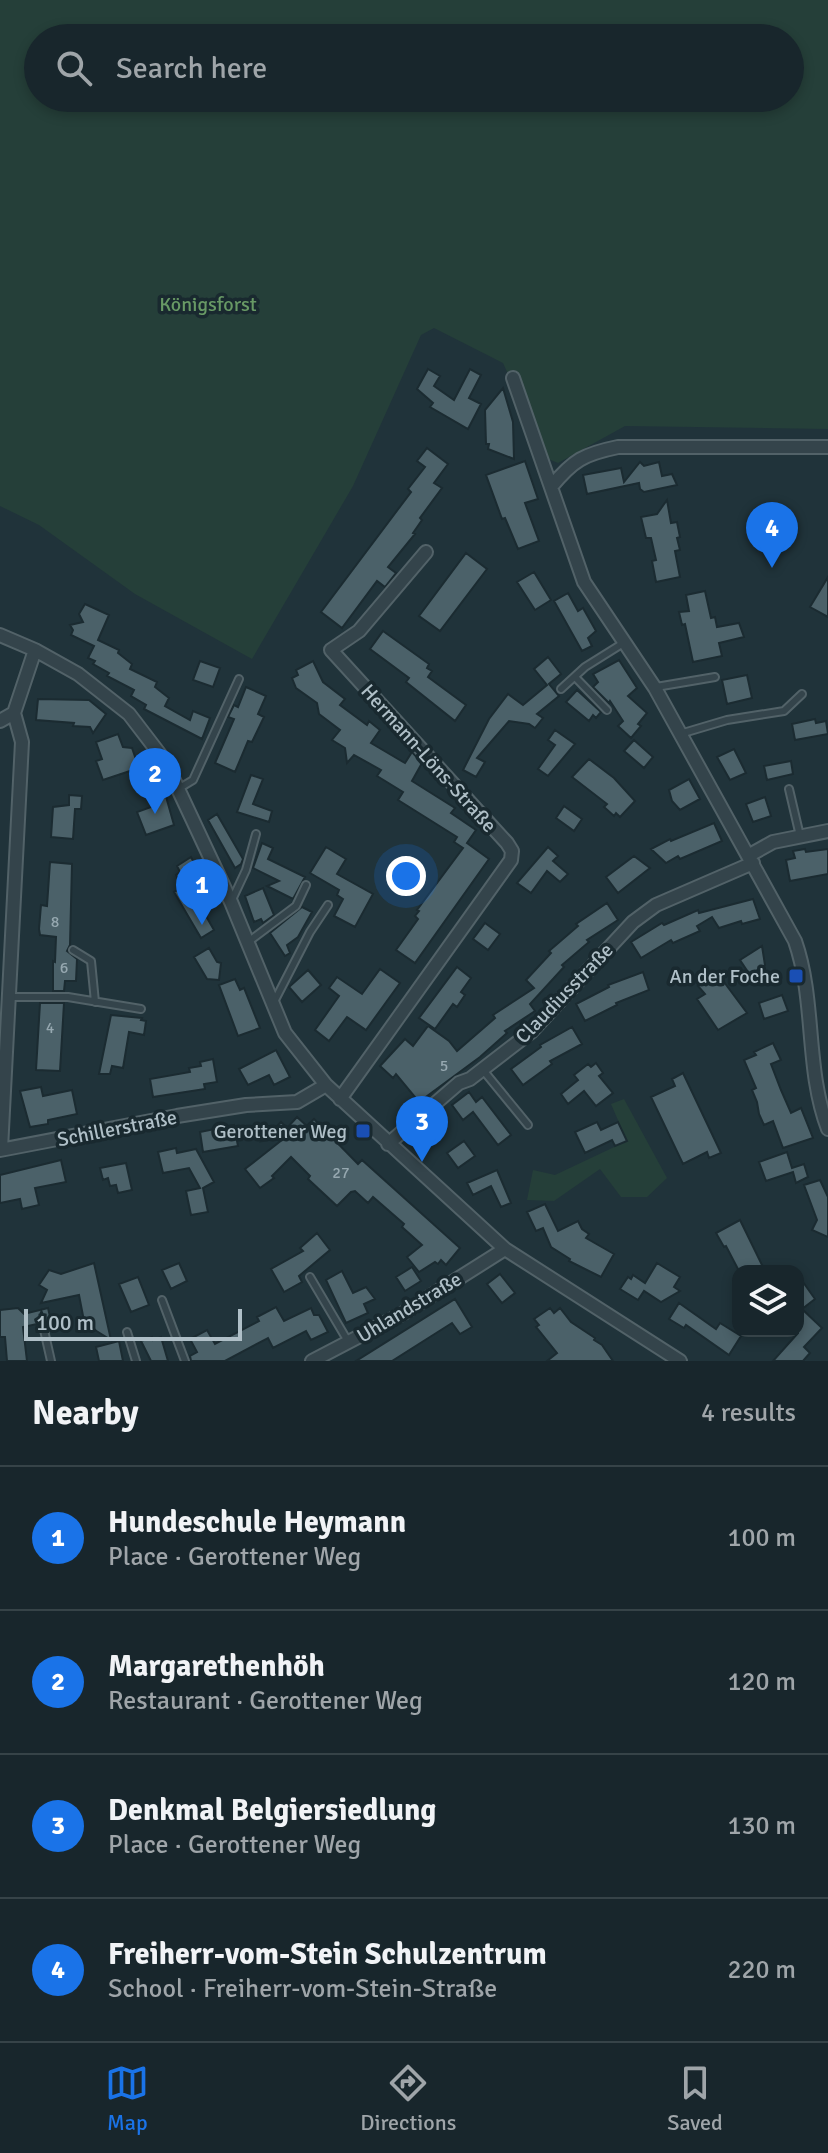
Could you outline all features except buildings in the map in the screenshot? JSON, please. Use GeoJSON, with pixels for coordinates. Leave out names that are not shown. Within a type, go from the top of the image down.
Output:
{"type":"FeatureCollection","features":[{"type":"Feature","properties":{"kind":"street"},"geometry":{"type":"LineString","coordinates":[[513,378],[584,582],[655,688],[790,930],[799,954],[815,1077],[828,1129]]}},
{"type":"Feature","properties":{"kind":"street"},"geometry":{"type":"LineString","coordinates":[[551,487],[570,464],[592,452],[618,447],[828,447]]}},
{"type":"Feature","properties":{"kind":"street","name":"Hermann-Löns-Straße"},"geometry":{"type":"LineString","coordinates":[[340,1099],[511,860],[512,851],[507,843],[331,650],[359,631],[426,552]]}},
{"type":"Feature","properties":{"kind":"street"},"geometry":{"type":"LineString","coordinates":[[0,635],[78,674],[129,714],[165,761],[231,902],[285,1033],[326,1085],[505,1249],[680,1361]]}},
{"type":"Feature","properties":{"kind":"street"},"geometry":{"type":"LineString","coordinates":[[0,1150],[22,742],[14,713],[35,650]]}},
{"type":"Feature","properties":{"kind":"street"},"geometry":{"type":"LineString","coordinates":[[0,721],[14,713]]}},
{"type":"Feature","properties":{"kind":"street","name":"Claudiusstraße"},"geometry":{"type":"LineString","coordinates":[[388,1144],[459,1083],[483,1070],[531,1032],[633,922],[656,905],[751,860],[773,842],[828,831]]}},
{"type":"Feature","properties":{"kind":"street","name":"Schillerstraße"},"geometry":{"type":"LineString","coordinates":[[0,1150],[177,1116],[246,1105],[297,1102],[312,1096],[326,1085]]}},
{"type":"Feature","properties":{"kind":"street","name":"Uhlandstraße"},"geometry":{"type":"LineString","coordinates":[[312,1361],[402,1314],[505,1249]]}},
{"type":"Feature","properties":{"kind":"lane"},"geometry":{"type":"LineString","coordinates":[[561,689],[625,642]]}},
{"type":"Feature","properties":{"kind":"lane"},"geometry":{"type":"LineString","coordinates":[[575,677],[607,710]]}},
{"type":"Feature","properties":{"kind":"lane"},"geometry":{"type":"LineString","coordinates":[[655,688],[715,677]]}},
{"type":"Feature","properties":{"kind":"lane"},"geometry":{"type":"LineString","coordinates":[[178,789],[193,780],[239,679]]}},
{"type":"Feature","properties":{"kind":"lane"},"geometry":{"type":"LineString","coordinates":[[680,734],[727,720],[784,711],[802,694]]}},
{"type":"Feature","properties":{"kind":"lane"},"geometry":{"type":"LineString","coordinates":[[789,789],[800,837]]}},
{"type":"Feature","properties":{"kind":"lane"},"geometry":{"type":"LineString","coordinates":[[231,902],[246,870],[256,834]]}},
{"type":"Feature","properties":{"kind":"lane"},"geometry":{"type":"LineString","coordinates":[[248,942],[296,906],[306,885]]}},
{"type":"Feature","properties":{"kind":"lane"},"geometry":{"type":"LineString","coordinates":[[274,1002],[310,932],[328,905]]}},
{"type":"Feature","properties":{"kind":"lane"},"geometry":{"type":"LineString","coordinates":[[73,950],[91,961],[95,1002]]}},
{"type":"Feature","properties":{"kind":"lane"},"geometry":{"type":"LineString","coordinates":[[7,989],[141,1009]]}},
{"type":"Feature","properties":{"kind":"lane"},"geometry":{"type":"LineString","coordinates":[[483,1070],[528,1125]]}},
{"type":"Feature","properties":{"kind":"lane"},"geometry":{"type":"LineString","coordinates":[[310,1277],[349,1343]]}},
{"type":"Feature","properties":{"kind":"lane"},"geometry":{"type":"LineString","coordinates":[[162,1300],[185,1361]]}},
{"type":"Feature","properties":{"kind":"lane"},"geometry":{"type":"LineString","coordinates":[[44,1330],[51,1361]]}},
{"type":"Feature","properties":{"kind":"lane"},"geometry":{"type":"LineString","coordinates":[[127,1332],[136,1361]]}},
{"type":"Feature","properties":{"kind":"green space","name":"Königsforst"},"geometry":{"type":"Polygon","coordinates":[[[0,0],[828,0],[828,429],[625,426],[558,463],[546,458],[503,363],[434,328],[421,335],[353,486],[252,659],[135,594],[39,525],[0,506],[0,0]]]}},
{"type":"Feature","properties":{"kind":"green space"},"geometry":{"type":"Polygon","coordinates":[[[624,1099],[667,1178],[647,1197],[621,1197],[600,1169],[554,1201],[527,1200],[533,1170],[555,1175],[627,1141],[611,1104],[624,1099]]]}},
{"type":"Feature","properties":{"kind":"place","name":"Freiherr-vom-Stein Schulzentrum"},"geometry":{"type":"Point","coordinates":[772,568]}},
{"type":"Feature","properties":{"kind":"place","name":"Margarethenhöh"},"geometry":{"type":"Point","coordinates":[155,814]}},
{"type":"Feature","properties":{"kind":"place","name":"Hundeschule Heymann"},"geometry":{"type":"Point","coordinates":[202,925]}},
{"type":"Feature","properties":{"kind":"place","name":"An der Foche"},"geometry":{"type":"Point","coordinates":[796,976]}},
{"type":"Feature","properties":{"kind":"place","name":"Gerottener Weg"},"geometry":{"type":"Point","coordinates":[363,1131]}},
{"type":"Feature","properties":{"kind":"place","name":"Denkmal Belgiersiedlung"},"geometry":{"type":"Point","coordinates":[422,1162]}}]}
